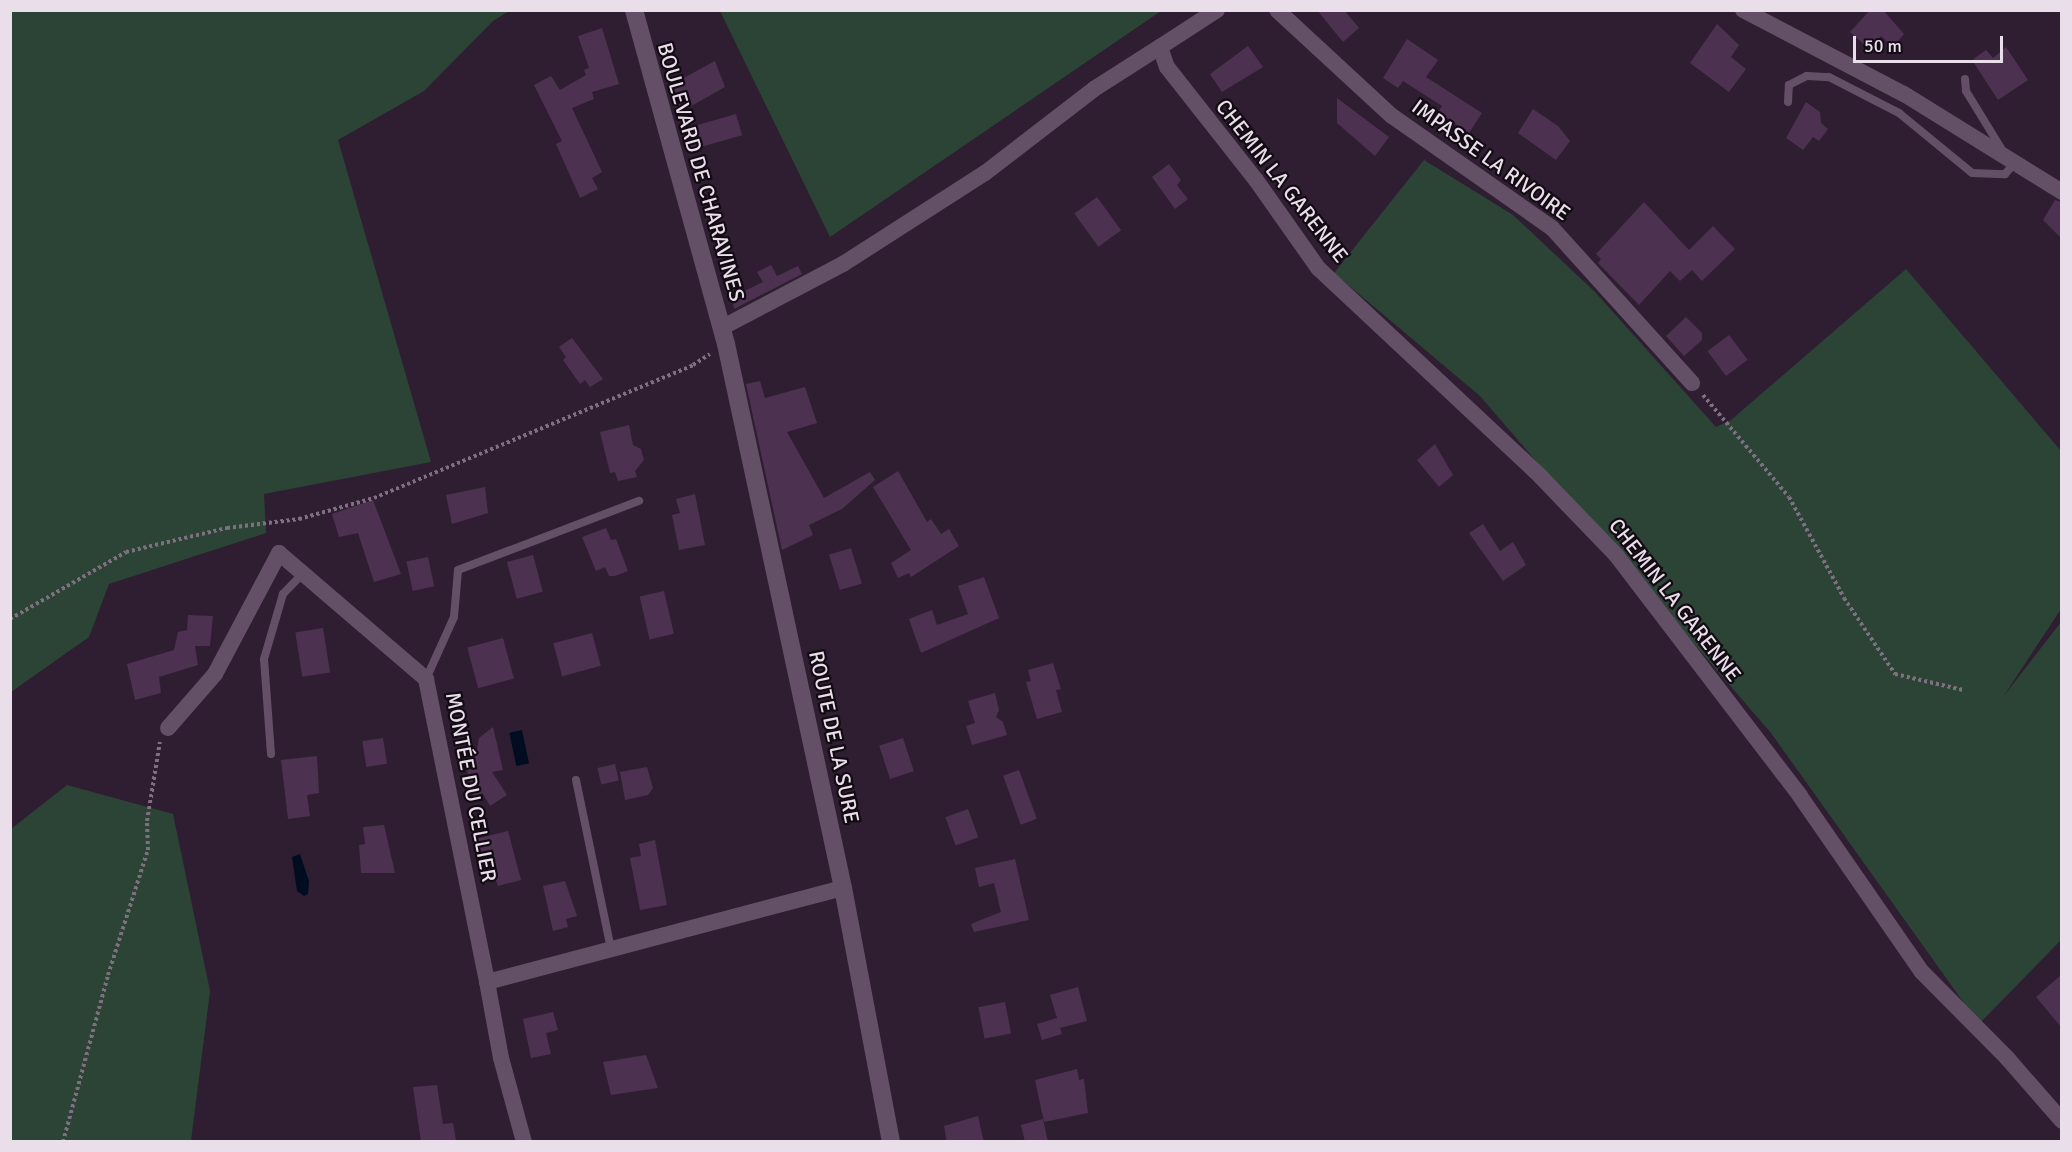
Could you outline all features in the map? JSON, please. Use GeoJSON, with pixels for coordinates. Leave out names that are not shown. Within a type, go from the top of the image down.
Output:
{"type":"FeatureCollection","features":[{"type":"Feature","properties":{"kind":"main road","name":"BOULEVARD DE CHARAVINES"},"geometry":{"type":"LineString","coordinates":[[634,10],[723,336]]}},
{"type":"Feature","properties":{"kind":"main road","name":"ROUTE DE LA SURE"},"geometry":{"type":"LineString","coordinates":[[723,336],[843,888],[891,1142]]}},
{"type":"Feature","properties":{"kind":"street"},"geometry":{"type":"LineString","coordinates":[[723,336],[843,264],[985,172],[1094,89],[1217,10]]}},
{"type":"Feature","properties":{"kind":"street","name":"IMPASSE LA RIVOIRE"},"geometry":{"type":"LineString","coordinates":[[1277,10],[1392,116],[1552,228],[1692,382]]}},
{"type":"Feature","properties":{"kind":"street"},"geometry":{"type":"LineString","coordinates":[[1743,10],[1904,94],[2061,192]]}},
{"type":"Feature","properties":{"kind":"street","name":"CHEMIN LA GARENNE"},"geometry":{"type":"LineString","coordinates":[[1160,47],[1167,67],[1256,180],[1318,268],[1541,477],[1616,555],[1800,796],[1922,972],[2008,1059],[2061,1121]]}},
{"type":"Feature","properties":{"kind":"street","name":"MONTÉE DU CELLIER"},"geometry":{"type":"LineString","coordinates":[[168,728],[215,674],[279,553],[426,679],[501,1058],[524,1142]]}},
{"type":"Feature","properties":{"kind":"street"},"geometry":{"type":"LineString","coordinates":[[487,982],[843,888]]}},
{"type":"Feature","properties":{"kind":"lane"},"geometry":{"type":"LineString","coordinates":[[1788,102],[1789,85],[1807,76],[1829,77],[1899,113],[1972,173],[2005,174],[2011,161],[1966,91],[1965,79]]}},
{"type":"Feature","properties":{"kind":"lane"},"geometry":{"type":"LineString","coordinates":[[426,679],[454,617],[458,570],[639,501]]}},
{"type":"Feature","properties":{"kind":"lane"},"geometry":{"type":"LineString","coordinates":[[271,754],[264,659],[283,594],[302,574]]}},
{"type":"Feature","properties":{"kind":"lane"},"geometry":{"type":"LineString","coordinates":[[576,780],[611,949]]}},
{"type":"Feature","properties":{"kind":"path"},"geometry":{"type":"LineString","coordinates":[[10,619],[126,552],[227,528],[299,519],[374,498],[693,365],[723,336]]}},
{"type":"Feature","properties":{"kind":"path"},"geometry":{"type":"LineString","coordinates":[[1692,382],[1789,497],[1844,598],[1895,674],[1963,690]]}},
{"type":"Feature","properties":{"kind":"path"},"geometry":{"type":"LineString","coordinates":[[63,1142],[108,975],[148,850],[147,821],[158,745],[168,728]]}},
{"type":"Feature","properties":{"kind":"green space"},"geometry":{"type":"Polygon","coordinates":[[[10,11],[509,11],[493,21],[424,91],[338,140],[431,462],[264,494],[266,533],[109,584],[89,637],[11,692],[10,11]]]}},
{"type":"Feature","properties":{"kind":"green space"},"geometry":{"type":"Polygon","coordinates":[[[720,11],[1161,11],[830,237],[720,11]]]}},
{"type":"Feature","properties":{"kind":"green space"},"geometry":{"type":"Polygon","coordinates":[[[1424,160],[1513,215],[1595,292],[1716,427],[1731,420],[1906,269],[2061,451],[2061,609],[2003,697],[2061,622],[2061,940],[1979,1024],[1771,733],[1480,396],[1334,273],[1424,160]]]}},
{"type":"Feature","properties":{"kind":"green space"},"geometry":{"type":"Polygon","coordinates":[[[67,785],[173,814],[210,991],[191,1141],[11,1141],[11,829],[67,785]]]}},
{"type":"Feature","properties":{"kind":"water"},"geometry":{"type":"Polygon","coordinates":[[[522,730],[529,763],[516,766],[509,733],[522,730]]]}},
{"type":"Feature","properties":{"kind":"water"},"geometry":{"type":"Polygon","coordinates":[[[300,854],[309,881],[308,894],[304,896],[297,891],[292,857],[300,854]]]}},
{"type":"Feature","properties":{"kind":"building"},"geometry":{"type":"Polygon","coordinates":[[[1317,10],[1344,10],[1359,28],[1343,42],[1317,10]]]}},
{"type":"Feature","properties":{"kind":"building"},"geometry":{"type":"Polygon","coordinates":[[[1870,10],[1883,10],[1904,34],[1893,47],[1881,36],[1869,49],[1850,32],[1870,10]]]}},
{"type":"Feature","properties":{"kind":"building"},"geometry":{"type":"Polygon","coordinates":[[[1717,24],[1739,45],[1731,57],[1746,69],[1729,92],[1690,63],[1717,24]]]}},
{"type":"Feature","properties":{"kind":"building"},"geometry":{"type":"Polygon","coordinates":[[[602,28],[619,84],[592,92],[594,99],[572,108],[602,172],[592,178],[598,189],[580,198],[556,144],[562,141],[534,85],[551,76],[560,90],[586,75],[584,70],[589,68],[578,36],[602,28]]]}},
{"type":"Feature","properties":{"kind":"building"},"geometry":{"type":"Polygon","coordinates":[[[1407,39],[1438,60],[1426,77],[1482,113],[1469,133],[1438,112],[1442,106],[1403,81],[1398,88],[1383,78],[1407,39]]]}},
{"type":"Feature","properties":{"kind":"building"},"geometry":{"type":"Polygon","coordinates":[[[1248,46],[1263,67],[1222,92],[1210,74],[1248,46]]]}},
{"type":"Feature","properties":{"kind":"building"},"geometry":{"type":"Polygon","coordinates":[[[2006,47],[2028,80],[1998,100],[1972,60],[1986,50],[1993,58],[2006,47]]]}},
{"type":"Feature","properties":{"kind":"building"},"geometry":{"type":"Polygon","coordinates":[[[715,61],[725,87],[677,114],[669,86],[715,61]]]}},
{"type":"Feature","properties":{"kind":"building"},"geometry":{"type":"Polygon","coordinates":[[[1337,98],[1389,137],[1375,156],[1337,123],[1337,98]]]}},
{"type":"Feature","properties":{"kind":"building"},"geometry":{"type":"Polygon","coordinates":[[[1806,102],[1820,112],[1821,123],[1828,129],[1819,141],[1813,137],[1803,150],[1786,138],[1806,102]]]}},
{"type":"Feature","properties":{"kind":"building"},"geometry":{"type":"Polygon","coordinates":[[[1533,109],[1558,126],[1570,141],[1556,160],[1518,133],[1533,109]]]}},
{"type":"Feature","properties":{"kind":"building"},"geometry":{"type":"Polygon","coordinates":[[[736,114],[742,135],[687,151],[681,130],[736,114]]]}},
{"type":"Feature","properties":{"kind":"building"},"geometry":{"type":"Polygon","coordinates":[[[1169,164],[1181,180],[1177,185],[1188,199],[1175,209],[1152,177],[1169,164]]]}},
{"type":"Feature","properties":{"kind":"building"},"geometry":{"type":"Polygon","coordinates":[[[1097,197],[1121,230],[1098,247],[1074,213],[1097,197]]]}},
{"type":"Feature","properties":{"kind":"building"},"geometry":{"type":"Polygon","coordinates":[[[2055,200],[2061,202],[2061,238],[2043,220],[2055,200]]]}},
{"type":"Feature","properties":{"kind":"building"},"geometry":{"type":"Polygon","coordinates":[[[1644,202],[1689,250],[1713,226],[1735,249],[1702,281],[1692,270],[1680,281],[1670,271],[1639,305],[1598,263],[1601,259],[1596,254],[1644,202]]]}},
{"type":"Feature","properties":{"kind":"building"},"geometry":{"type":"Polygon","coordinates":[[[771,265],[777,276],[798,266],[802,274],[734,309],[732,297],[763,282],[757,272],[771,265]]]}},
{"type":"Feature","properties":{"kind":"building"},"geometry":{"type":"Polygon","coordinates":[[[1686,317],[1702,333],[1702,340],[1684,356],[1666,336],[1686,317]]]}},
{"type":"Feature","properties":{"kind":"building"},"geometry":{"type":"Polygon","coordinates":[[[1729,335],[1748,360],[1726,376],[1707,351],[1729,335]]]}},
{"type":"Feature","properties":{"kind":"building"},"geometry":{"type":"Polygon","coordinates":[[[572,338],[603,379],[590,387],[585,380],[580,384],[563,360],[566,357],[559,347],[572,338]]]}},
{"type":"Feature","properties":{"kind":"building"},"geometry":{"type":"Polygon","coordinates":[[[760,381],[765,398],[805,387],[817,423],[787,432],[824,498],[870,472],[875,480],[842,509],[809,525],[813,535],[782,550],[746,384],[760,381]]]}},
{"type":"Feature","properties":{"kind":"building"},"geometry":{"type":"Polygon","coordinates":[[[629,425],[633,445],[641,449],[644,460],[635,471],[637,477],[618,481],[615,472],[610,473],[600,432],[629,425]]]}},
{"type":"Feature","properties":{"kind":"building"},"geometry":{"type":"Polygon","coordinates":[[[1435,444],[1453,475],[1439,487],[1417,460],[1435,444]]]}},
{"type":"Feature","properties":{"kind":"building"},"geometry":{"type":"Polygon","coordinates":[[[898,471],[927,522],[931,519],[941,534],[949,529],[959,546],[911,577],[909,573],[898,578],[891,563],[911,550],[873,487],[898,471]]]}},
{"type":"Feature","properties":{"kind":"building"},"geometry":{"type":"Polygon","coordinates":[[[485,487],[488,513],[452,524],[446,495],[485,487]]]}},
{"type":"Feature","properties":{"kind":"building"},"geometry":{"type":"Polygon","coordinates":[[[695,494],[705,545],[679,550],[672,515],[680,513],[676,499],[695,494]]]}},
{"type":"Feature","properties":{"kind":"building"},"geometry":{"type":"Polygon","coordinates":[[[373,500],[401,574],[374,582],[358,533],[339,537],[332,514],[373,500]]]}},
{"type":"Feature","properties":{"kind":"building"},"geometry":{"type":"Polygon","coordinates":[[[1483,524],[1500,551],[1513,542],[1526,565],[1503,581],[1469,533],[1483,524]]]}},
{"type":"Feature","properties":{"kind":"building"},"geometry":{"type":"Polygon","coordinates":[[[606,528],[611,540],[616,539],[628,571],[615,576],[609,576],[605,567],[596,571],[582,537],[606,528]]]}},
{"type":"Feature","properties":{"kind":"building"},"geometry":{"type":"Polygon","coordinates":[[[851,548],[862,583],[840,590],[829,555],[851,548]]]}},
{"type":"Feature","properties":{"kind":"building"},"geometry":{"type":"Polygon","coordinates":[[[533,555],[543,592],[517,599],[507,562],[533,555]]]}},
{"type":"Feature","properties":{"kind":"building"},"geometry":{"type":"Polygon","coordinates":[[[428,557],[434,586],[413,591],[406,562],[428,557]]]}},
{"type":"Feature","properties":{"kind":"building"},"geometry":{"type":"Polygon","coordinates":[[[984,577],[999,618],[921,653],[909,619],[932,610],[937,625],[968,614],[958,586],[984,577]]]}},
{"type":"Feature","properties":{"kind":"building"},"geometry":{"type":"Polygon","coordinates":[[[664,591],[674,634],[650,639],[640,597],[664,591]]]}},
{"type":"Feature","properties":{"kind":"building"},"geometry":{"type":"Polygon","coordinates":[[[188,615],[213,616],[210,646],[195,646],[198,665],[159,677],[161,693],[135,700],[127,664],[174,650],[178,632],[187,630],[188,615]]]}},
{"type":"Feature","properties":{"kind":"building"},"geometry":{"type":"Polygon","coordinates":[[[323,628],[330,672],[302,677],[295,632],[323,628]]]}},
{"type":"Feature","properties":{"kind":"building"},"geometry":{"type":"Polygon","coordinates":[[[592,633],[601,666],[562,676],[553,643],[592,633]]]}},
{"type":"Feature","properties":{"kind":"building"},"geometry":{"type":"Polygon","coordinates":[[[503,638],[514,679],[478,688],[467,648],[503,638]]]}},
{"type":"Feature","properties":{"kind":"building"},"geometry":{"type":"Polygon","coordinates":[[[1053,663],[1061,689],[1056,690],[1062,712],[1037,719],[1026,682],[1031,681],[1028,670],[1053,663]]]}},
{"type":"Feature","properties":{"kind":"building"},"geometry":{"type":"Polygon","coordinates":[[[995,693],[999,710],[996,717],[1003,722],[1007,735],[972,745],[966,726],[975,723],[968,701],[995,693]]]}},
{"type":"Feature","properties":{"kind":"building"},"geometry":{"type":"Polygon","coordinates":[[[493,727],[503,770],[492,772],[507,795],[490,806],[483,794],[473,796],[463,752],[477,750],[479,738],[493,727]]]}},
{"type":"Feature","properties":{"kind":"building"},"geometry":{"type":"Polygon","coordinates":[[[383,738],[387,764],[366,767],[362,741],[383,738]]]}},
{"type":"Feature","properties":{"kind":"building"},"geometry":{"type":"Polygon","coordinates":[[[903,738],[914,771],[890,779],[879,746],[903,738]]]}},
{"type":"Feature","properties":{"kind":"building"},"geometry":{"type":"Polygon","coordinates":[[[317,756],[319,793],[307,795],[310,816],[288,819],[281,760],[317,756]]]}},
{"type":"Feature","properties":{"kind":"building"},"geometry":{"type":"Polygon","coordinates":[[[615,764],[619,781],[601,785],[597,768],[615,764]]]}},
{"type":"Feature","properties":{"kind":"building"},"geometry":{"type":"Polygon","coordinates":[[[647,767],[653,788],[648,795],[625,800],[620,772],[647,767]]]}},
{"type":"Feature","properties":{"kind":"building"},"geometry":{"type":"Polygon","coordinates":[[[1019,770],[1037,819],[1021,825],[1003,776],[1019,770]]]}},
{"type":"Feature","properties":{"kind":"building"},"geometry":{"type":"Polygon","coordinates":[[[968,809],[978,837],[956,845],[945,817],[968,809]]]}},
{"type":"Feature","properties":{"kind":"building"},"geometry":{"type":"Polygon","coordinates":[[[384,825],[395,873],[361,873],[359,845],[365,844],[363,827],[384,825]]]}},
{"type":"Feature","properties":{"kind":"building"},"geometry":{"type":"Polygon","coordinates":[[[508,831],[521,880],[498,886],[486,854],[480,856],[476,839],[508,831]]]}},
{"type":"Feature","properties":{"kind":"building"},"geometry":{"type":"Polygon","coordinates":[[[655,840],[667,905],[640,910],[630,858],[641,856],[639,844],[655,840]]]}},
{"type":"Feature","properties":{"kind":"building"},"geometry":{"type":"Polygon","coordinates":[[[1015,859],[1029,920],[974,932],[971,924],[1001,912],[994,883],[979,887],[975,868],[1015,859]]]}},
{"type":"Feature","properties":{"kind":"building"},"geometry":{"type":"Polygon","coordinates":[[[565,881],[577,916],[566,919],[568,927],[553,931],[543,886],[565,881]]]}},
{"type":"Feature","properties":{"kind":"building"},"geometry":{"type":"Polygon","coordinates":[[[2061,975],[2061,1027],[2036,997],[2061,975]]]}},
{"type":"Feature","properties":{"kind":"building"},"geometry":{"type":"Polygon","coordinates":[[[1078,987],[1087,1021],[1060,1028],[1062,1034],[1042,1040],[1037,1024],[1057,1018],[1050,995],[1078,987]]]}},
{"type":"Feature","properties":{"kind":"building"},"geometry":{"type":"Polygon","coordinates":[[[1005,1002],[1011,1033],[985,1039],[978,1007],[1005,1002]]]}},
{"type":"Feature","properties":{"kind":"building"},"geometry":{"type":"Polygon","coordinates":[[[553,1012],[558,1030],[546,1033],[551,1054],[531,1058],[523,1019],[553,1012]]]}},
{"type":"Feature","properties":{"kind":"building"},"geometry":{"type":"Polygon","coordinates":[[[646,1055],[658,1088],[611,1095],[603,1062],[646,1055]]]}},
{"type":"Feature","properties":{"kind":"building"},"geometry":{"type":"Polygon","coordinates":[[[1077,1069],[1079,1080],[1084,1079],[1088,1113],[1044,1122],[1035,1080],[1077,1069]]]}},
{"type":"Feature","properties":{"kind":"building"},"geometry":{"type":"Polygon","coordinates":[[[437,1085],[443,1124],[453,1123],[456,1140],[421,1142],[413,1087],[437,1085]]]}},
{"type":"Feature","properties":{"kind":"building"},"geometry":{"type":"Polygon","coordinates":[[[978,1116],[984,1142],[947,1142],[944,1126],[978,1116]]]}},
{"type":"Feature","properties":{"kind":"building"},"geometry":{"type":"Polygon","coordinates":[[[1043,1119],[1048,1142],[1025,1142],[1021,1125],[1043,1119]]]}}]}
